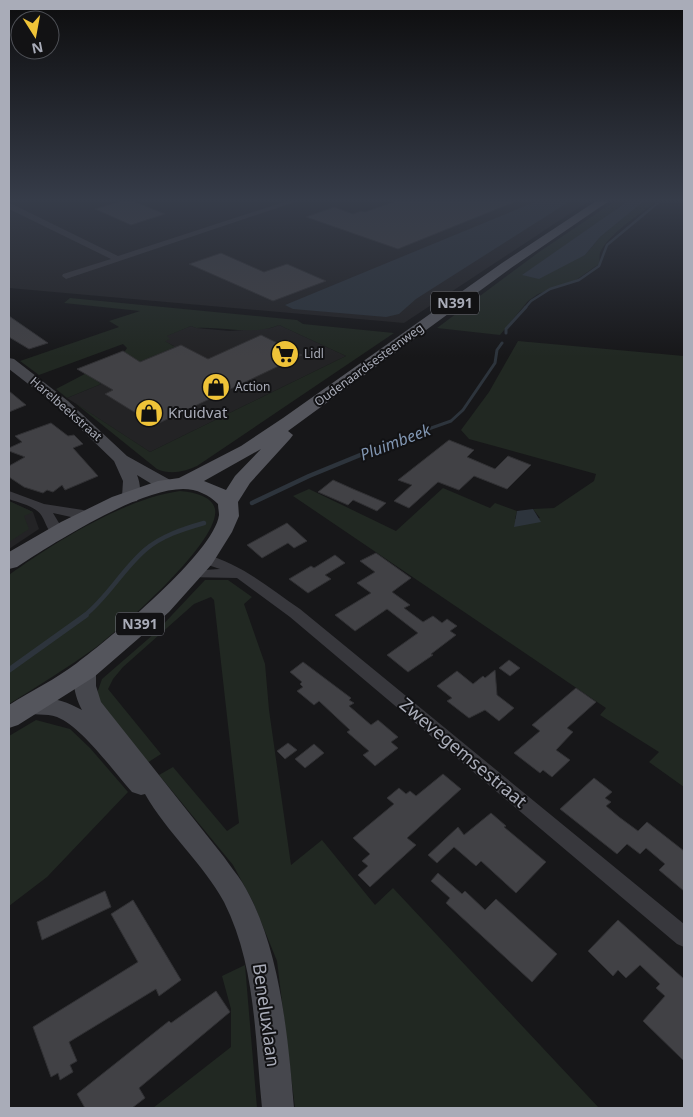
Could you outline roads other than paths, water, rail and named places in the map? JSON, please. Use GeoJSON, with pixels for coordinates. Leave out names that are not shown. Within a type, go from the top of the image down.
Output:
{"type":"FeatureCollection","features":[{"type":"Feature","properties":{"kind":"main road","name":"Oudenaardsesteenweg"},"geometry":{"type":"LineString","coordinates":[[174,484],[216,468],[308,409],[526,253]]}},
{"type":"Feature","properties":{"kind":"main road","name":"Oudenaardsesteenweg"},"geometry":{"type":"LineString","coordinates":[[228,502],[242,480],[308,409]]}},
{"type":"Feature","properties":{"kind":"main road","name":"N391"},"geometry":{"type":"LineString","coordinates":[[9,562],[89,517],[132,497],[174,484]]}},
{"type":"Feature","properties":{"kind":"main road"},"geometry":{"type":"LineString","coordinates":[[174,484],[212,490],[228,502]]}},
{"type":"Feature","properties":{"kind":"main road","name":"N391"},"geometry":{"type":"LineString","coordinates":[[19,712],[85,670],[161,606],[198,566],[226,525],[229,516],[228,502]]}},
{"type":"Feature","properties":{"kind":"street"},"geometry":{"type":"LineString","coordinates":[[106,253],[118,259]]}},
{"type":"Feature","properties":{"kind":"street"},"geometry":{"type":"LineString","coordinates":[[66,276],[136,253]]}},
{"type":"Feature","properties":{"kind":"street","name":"Harelbeekstraat"},"geometry":{"type":"LineString","coordinates":[[9,362],[63,404],[121,459],[174,484]]}},
{"type":"Feature","properties":{"kind":"street","name":"Harelbeekstraat"},"geometry":{"type":"LineString","coordinates":[[121,459],[131,481],[132,497]]}},
{"type":"Feature","properties":{"kind":"street"},"geometry":{"type":"LineString","coordinates":[[9,495],[41,507],[78,512],[89,517]]}},
{"type":"Feature","properties":{"kind":"street"},"geometry":{"type":"LineString","coordinates":[[41,507],[52,519],[58,533]]}},
{"type":"Feature","properties":{"kind":"street","name":"Zwevegemsestraat"},"geometry":{"type":"LineString","coordinates":[[198,566],[220,562],[232,567],[295,613],[684,937]]}},
{"type":"Feature","properties":{"kind":"street"},"geometry":{"type":"LineString","coordinates":[[198,566],[238,573]]}},
{"type":"Feature","properties":{"kind":"street","name":"Beneluxlaan"},"geometry":{"type":"LineString","coordinates":[[85,670],[84,686],[91,706],[152,781],[162,800],[216,866],[245,918],[258,955],[264,980],[278,1108]]}},
{"type":"Feature","properties":{"kind":"street","name":"Beneluxlaan"},"geometry":{"type":"LineString","coordinates":[[19,712],[64,711],[74,717],[86,727],[143,788],[162,800]]}},
{"type":"Feature","properties":{"kind":"waterway","name":"Pluimbeek"},"geometry":{"type":"LineString","coordinates":[[525,308],[531,301],[550,289],[579,280],[599,266],[604,253]]}},
{"type":"Feature","properties":{"kind":"waterway","name":"Pluimbeek"},"geometry":{"type":"LineString","coordinates":[[506,333],[506,329],[526,307]]}},
{"type":"Feature","properties":{"kind":"waterway","name":"Pluimbeek"},"geometry":{"type":"LineString","coordinates":[[389,443],[451,421],[463,410],[495,363],[497,350],[502,343]]}},
{"type":"Feature","properties":{"kind":"waterway","name":"Pluimbeek"},"geometry":{"type":"LineString","coordinates":[[252,503],[309,476],[392,442]]}},
{"type":"Feature","properties":{"kind":"waterway","name":"Pluimbeek"},"geometry":{"type":"LineString","coordinates":[[84,616],[93,609],[129,566],[151,545],[173,534],[204,523]]}},
{"type":"Feature","properties":{"kind":"waterway","name":"Pluimbeek"},"geometry":{"type":"LineString","coordinates":[[9,670],[86,615]]}},
{"type":"Feature","properties":{"kind":"place","name":"Lidl"},"geometry":{"type":"Point","coordinates":[285,354]}},
{"type":"Feature","properties":{"kind":"place","name":"Action"},"geometry":{"type":"Point","coordinates":[216,387]}},
{"type":"Feature","properties":{"kind":"place","name":"Kruidvat"},"geometry":{"type":"Point","coordinates":[149,413]}}]}
